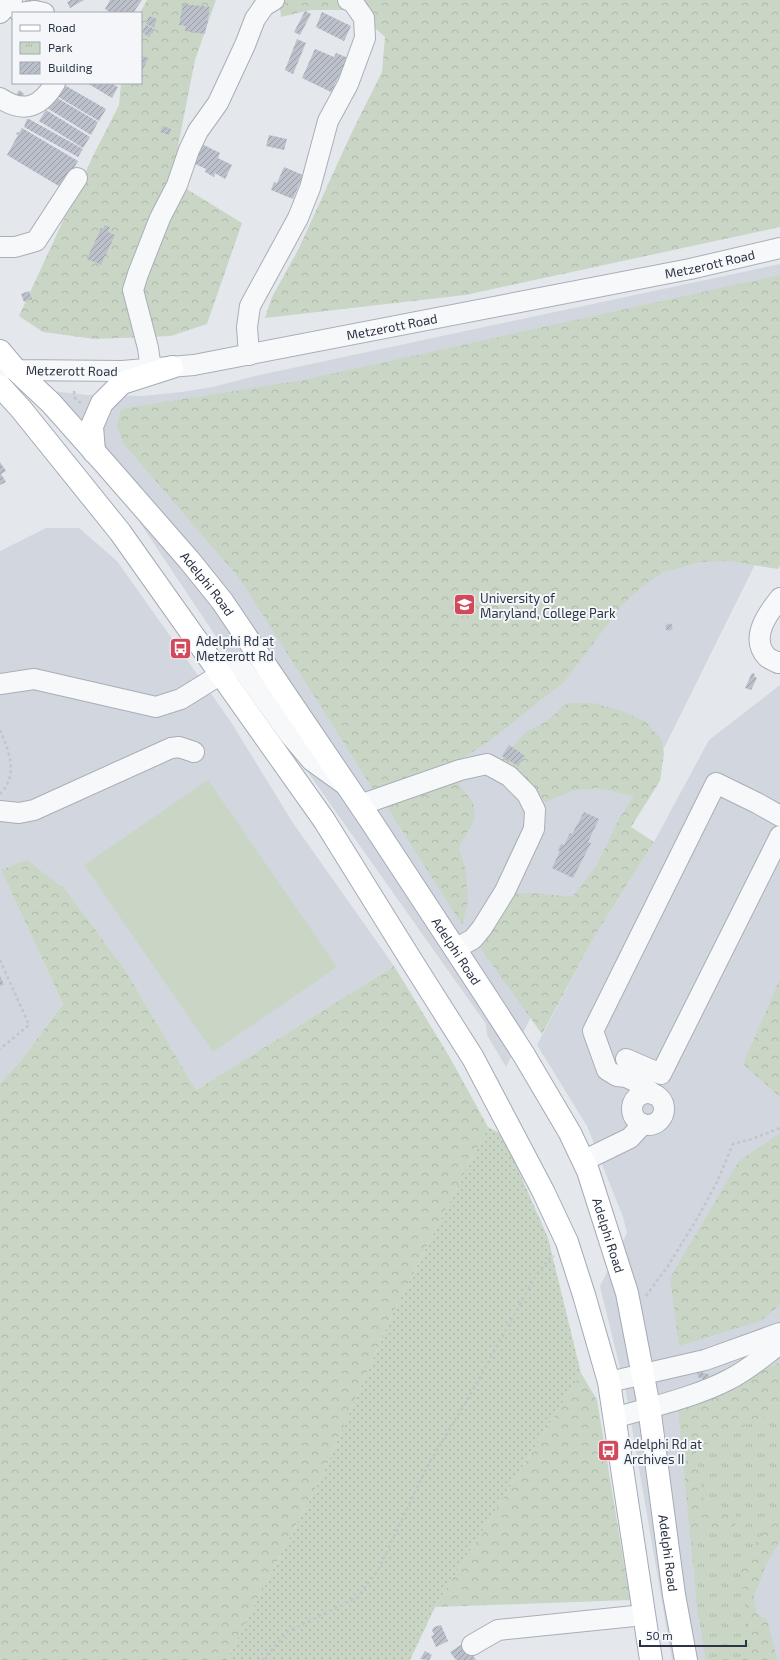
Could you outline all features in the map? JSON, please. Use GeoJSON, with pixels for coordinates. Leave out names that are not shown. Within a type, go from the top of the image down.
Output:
{"type":"FeatureCollection","features":[{"type":"Feature","properties":{"kind":"main road","name":"Adelphi Road"},"geometry":{"type":"LineString","coordinates":[[0,351],[8,368],[51,403],[189,560],[222,601],[455,949],[524,1055],[570,1133],[583,1162],[610,1238],[627,1293],[649,1407],[674,1595],[686,1660]]}},
{"type":"Feature","properties":{"kind":"main road"},"geometry":{"type":"LineString","coordinates":[[94,452],[92,426],[102,402],[122,383],[161,368]]}},
{"type":"Feature","properties":{"kind":"main road"},"geometry":{"type":"LineString","coordinates":[[0,386],[21,409],[120,532],[324,820],[473,1058],[543,1191],[569,1248],[609,1382],[651,1660]]}},
{"type":"Feature","properties":{"kind":"street"},"geometry":{"type":"LineString","coordinates":[[0,15],[12,0]]}},
{"type":"Feature","properties":{"kind":"street"},"geometry":{"type":"LineString","coordinates":[[161,368],[148,348],[133,290],[160,218],[177,185],[189,150],[198,131],[218,103],[245,45],[255,19],[264,6],[274,0]]}},
{"type":"Feature","properties":{"kind":"street"},"geometry":{"type":"LineString","coordinates":[[249,355],[247,327],[250,306],[298,218],[310,188],[328,121],[348,84],[365,38],[364,18],[352,1],[348,0]]}},
{"type":"Feature","properties":{"kind":"street"},"geometry":{"type":"LineString","coordinates":[[28,12],[40,12]]}},
{"type":"Feature","properties":{"kind":"street"},"geometry":{"type":"LineString","coordinates":[[0,15],[12,14]]}},
{"type":"Feature","properties":{"kind":"street"},"geometry":{"type":"LineString","coordinates":[[0,98],[14,106],[30,107],[38,104],[45,98],[55,84]]}},
{"type":"Feature","properties":{"kind":"street"},"geometry":{"type":"LineString","coordinates":[[0,247],[15,247],[36,241],[77,178]]}},
{"type":"Feature","properties":{"kind":"street","name":"Metzerott Road"},"geometry":{"type":"LineString","coordinates":[[8,368],[122,371],[194,366],[690,269],[780,248]]}},
{"type":"Feature","properties":{"kind":"street"},"geometry":{"type":"LineString","coordinates":[[780,598],[770,610],[759,631],[760,644],[767,657],[778,663],[780,662]]}},
{"type":"Feature","properties":{"kind":"street"},"geometry":{"type":"LineString","coordinates":[[0,684],[34,679],[156,707],[181,699],[231,668],[238,666],[244,671],[289,734],[312,761],[348,788]]}},
{"type":"Feature","properties":{"kind":"street"},"geometry":{"type":"LineString","coordinates":[[0,811],[19,813],[34,810],[171,748],[179,747],[194,752]]}},
{"type":"Feature","properties":{"kind":"street"},"geometry":{"type":"LineString","coordinates":[[360,805],[460,770],[487,764],[509,776],[526,794],[535,810],[534,829],[526,849],[505,891],[482,928],[473,939],[455,949]]}},
{"type":"Feature","properties":{"kind":"street"},"geometry":{"type":"LineString","coordinates":[[780,816],[716,783],[593,1031],[607,1070],[622,1068],[661,1074],[780,836]]}},
{"type":"Feature","properties":{"kind":"street"},"geometry":{"type":"LineString","coordinates":[[622,1068],[621,1086],[645,1096],[658,1097],[662,1102],[664,1108],[663,1114],[656,1123],[650,1125],[644,1124],[635,1118],[632,1111],[634,1103],[645,1096]]}},
{"type":"Feature","properties":{"kind":"street"},"geometry":{"type":"LineString","coordinates":[[583,1162],[630,1138],[644,1124]]}},
{"type":"Feature","properties":{"kind":"street"},"geometry":{"type":"LineString","coordinates":[[609,1382],[642,1376],[705,1360],[780,1333]]}},
{"type":"Feature","properties":{"kind":"street"},"geometry":{"type":"LineString","coordinates":[[614,1418],[707,1389],[730,1379],[748,1368],[780,1344]]}},
{"type":"Feature","properties":{"kind":"street"},"geometry":{"type":"LineString","coordinates":[[472,1645],[498,1630],[644,1615]]}},
{"type":"Feature","properties":{"kind":"path"},"geometry":{"type":"LineString","coordinates":[[71,398],[75,398],[74,391]]}},
{"type":"Feature","properties":{"kind":"path"},"geometry":{"type":"LineString","coordinates":[[0,730],[12,762],[11,776],[6,789],[0,795]]}},
{"type":"Feature","properties":{"kind":"path"},"geometry":{"type":"LineString","coordinates":[[0,960],[29,1025],[0,1049]]}},
{"type":"Feature","properties":{"kind":"path"},"geometry":{"type":"LineString","coordinates":[[631,1313],[653,1289],[698,1217],[717,1182],[732,1144],[752,1139],[780,1128]]}},
{"type":"Feature","properties":{"kind":"path"},"geometry":{"type":"LineString","coordinates":[[263,1660],[287,1632],[358,1597],[378,1570],[427,1467],[474,1388],[535,1277],[548,1259],[569,1248]]}},
{"type":"Feature","properties":{"kind":"shaded area","name":"University of Maryland, College Park"},"geometry":{"type":"Polygon","coordinates":[[[780,264],[780,514],[506,1067],[487,1035],[486,1024],[285,740],[52,391],[86,395],[143,396],[213,387],[255,376],[780,264]]]}},
{"type":"Feature","properties":{"kind":"shaded area"},"geometry":{"type":"Polygon","coordinates":[[[46,528],[79,528],[117,561],[231,722],[293,823],[394,966],[196,1090],[126,971],[66,890],[1,870],[63,1004],[18,1064],[0,1083],[0,551],[46,528]]]}},
{"type":"Feature","properties":{"kind":"shaded area"},"geometry":{"type":"Polygon","coordinates":[[[780,685],[780,1660],[672,1660],[626,1393],[600,1286],[627,1233],[623,1217],[587,1126],[537,1045],[594,937],[654,842],[709,740],[780,685]]]}},
{"type":"Feature","properties":{"kind":"green space"},"geometry":{"type":"Polygon","coordinates":[[[147,0],[216,0],[195,60],[178,146],[185,188],[242,223],[207,324],[171,336],[95,339],[43,332],[19,316],[94,154],[119,105],[121,84],[142,84],[142,12],[141,12],[147,0]]]}},
{"type":"Feature","properties":{"kind":"green space"},"geometry":{"type":"Polygon","coordinates":[[[279,0],[780,0],[780,227],[465,295],[265,318],[272,297],[298,250],[352,132],[382,72],[385,37],[355,10],[311,10],[281,17],[279,0]]]}},
{"type":"Feature","properties":{"kind":"green space","name":"University of Maryland, College Park"},"geometry":{"type":"Polygon","coordinates":[[[780,275],[780,565],[778,569],[729,561],[700,562],[664,572],[645,584],[623,604],[565,681],[488,742],[456,762],[375,792],[240,579],[123,443],[117,425],[121,409],[303,380],[780,275]]]}},
{"type":"Feature","properties":{"kind":"green space"},"geometry":{"type":"Polygon","coordinates":[[[567,703],[593,703],[619,710],[645,721],[661,739],[664,753],[660,781],[631,827],[654,842],[594,937],[542,1034],[481,949],[514,893],[537,893],[572,897],[597,865],[619,819],[634,796],[597,788],[574,790],[546,802],[527,788],[501,760],[526,732],[547,721],[567,703]]]}},
{"type":"Feature","properties":{"kind":"green space"},"geometry":{"type":"Polygon","coordinates":[[[208,780],[337,967],[213,1052],[84,865],[208,780]]]}},
{"type":"Feature","properties":{"kind":"green space"},"geometry":{"type":"Polygon","coordinates":[[[457,782],[473,802],[475,818],[459,848],[466,871],[468,902],[462,925],[386,805],[426,789],[457,782]]]}},
{"type":"Feature","properties":{"kind":"green space"},"geometry":{"type":"Polygon","coordinates":[[[27,860],[66,890],[126,971],[196,1090],[394,966],[449,1056],[488,1127],[393,1313],[322,1476],[227,1660],[0,1660],[0,1083],[18,1064],[63,1004],[1,870],[27,860]]]}},
{"type":"Feature","properties":{"kind":"green space"},"geometry":{"type":"Polygon","coordinates":[[[780,979],[780,1097],[743,1064],[780,979]]]}},
{"type":"Feature","properties":{"kind":"green space"},"geometry":{"type":"Polygon","coordinates":[[[488,1127],[503,1135],[548,1238],[581,1373],[435,1607],[410,1660],[227,1660],[322,1476],[393,1313],[488,1127]]]}},
{"type":"Feature","properties":{"kind":"green space"},"geometry":{"type":"Polygon","coordinates":[[[780,1133],[780,1305],[760,1321],[679,1346],[670,1278],[739,1161],[780,1133]]]}},
{"type":"Feature","properties":{"kind":"green space"},"geometry":{"type":"Polygon","coordinates":[[[780,1362],[780,1541],[766,1565],[754,1596],[756,1612],[761,1617],[767,1619],[777,1658],[780,1660],[714,1660],[693,1565],[678,1410],[780,1362]]]}},
{"type":"Feature","properties":{"kind":"green space"},"geometry":{"type":"Polygon","coordinates":[[[581,1373],[597,1400],[630,1600],[435,1607],[581,1373]]]}},
{"type":"Feature","properties":{"kind":"green space"},"geometry":{"type":"Polygon","coordinates":[[[780,1408],[780,1509],[740,1565],[751,1658],[706,1660],[696,1600],[692,1528],[735,1532],[736,1514],[705,1510],[696,1450],[780,1408]]]}},
{"type":"Feature","properties":{"kind":"building"},"geometry":{"type":"Polygon","coordinates":[[[25,0],[40,0],[28,7],[25,0]]]}},
{"type":"Feature","properties":{"kind":"building"},"geometry":{"type":"Polygon","coordinates":[[[71,0],[84,0],[70,8],[67,2],[71,0]]]}},
{"type":"Feature","properties":{"kind":"building"},"geometry":{"type":"Polygon","coordinates":[[[110,0],[142,0],[134,12],[110,12],[105,9],[110,0]]]}},
{"type":"Feature","properties":{"kind":"building"},"geometry":{"type":"Polygon","coordinates":[[[183,4],[210,7],[205,34],[185,31],[186,26],[179,25],[183,4]]]}},
{"type":"Feature","properties":{"kind":"building"},"geometry":{"type":"Polygon","coordinates":[[[305,11],[311,14],[300,35],[294,32],[305,11]]]}},
{"type":"Feature","properties":{"kind":"building"},"geometry":{"type":"Polygon","coordinates":[[[322,12],[351,26],[344,41],[316,27],[322,12]]]}},
{"type":"Feature","properties":{"kind":"building"},"geometry":{"type":"Polygon","coordinates":[[[149,16],[157,19],[154,27],[146,24],[149,16]]]}},
{"type":"Feature","properties":{"kind":"building"},"geometry":{"type":"Polygon","coordinates":[[[146,25],[154,29],[149,37],[142,32],[146,25]]]}},
{"type":"Feature","properties":{"kind":"building"},"geometry":{"type":"Polygon","coordinates":[[[297,39],[306,43],[293,74],[285,70],[297,39]]]}},
{"type":"Feature","properties":{"kind":"building"},"geometry":{"type":"Polygon","coordinates":[[[315,49],[334,57],[336,53],[348,58],[331,92],[302,78],[315,49]]]}},
{"type":"Feature","properties":{"kind":"building"},"geometry":{"type":"Polygon","coordinates":[[[142,56],[148,59],[142,71],[142,56]]]}},
{"type":"Feature","properties":{"kind":"building"},"geometry":{"type":"Polygon","coordinates":[[[60,84],[63,84],[106,109],[99,121],[55,95],[60,84]]]}},
{"type":"Feature","properties":{"kind":"building"},"geometry":{"type":"Polygon","coordinates":[[[89,84],[113,84],[118,87],[112,98],[89,84]]]}},
{"type":"Feature","properties":{"kind":"building"},"geometry":{"type":"Polygon","coordinates":[[[19,90],[24,94],[21,101],[15,97],[19,90]]]}},
{"type":"Feature","properties":{"kind":"building"},"geometry":{"type":"Polygon","coordinates":[[[54,96],[98,122],[91,135],[47,108],[54,96]]]}},
{"type":"Feature","properties":{"kind":"building"},"geometry":{"type":"Polygon","coordinates":[[[46,110],[90,137],[83,148],[39,121],[46,110]]]}},
{"type":"Feature","properties":{"kind":"building"},"geometry":{"type":"Polygon","coordinates":[[[27,119],[83,149],[78,157],[24,127],[27,119]]]}},
{"type":"Feature","properties":{"kind":"building"},"geometry":{"type":"Polygon","coordinates":[[[163,126],[171,129],[169,135],[160,132],[163,126]]]}},
{"type":"Feature","properties":{"kind":"building"},"geometry":{"type":"Polygon","coordinates":[[[22,128],[78,161],[62,188],[7,155],[18,135],[16,134],[18,132],[19,133],[22,128]]]}},
{"type":"Feature","properties":{"kind":"building"},"geometry":{"type":"Polygon","coordinates":[[[269,135],[287,139],[284,150],[266,146],[269,135]]]}},
{"type":"Feature","properties":{"kind":"building"},"geometry":{"type":"Polygon","coordinates":[[[202,144],[220,153],[218,158],[232,165],[225,179],[215,173],[214,177],[205,172],[206,169],[193,163],[202,144]]]}},
{"type":"Feature","properties":{"kind":"building"},"geometry":{"type":"Polygon","coordinates":[[[284,167],[303,175],[293,199],[271,190],[274,182],[277,183],[284,167]]]}},
{"type":"Feature","properties":{"kind":"building"},"geometry":{"type":"Polygon","coordinates":[[[105,225],[110,227],[108,232],[115,235],[101,265],[87,259],[101,228],[103,229],[105,225]]]}},
{"type":"Feature","properties":{"kind":"building"},"geometry":{"type":"Polygon","coordinates":[[[29,291],[32,299],[24,302],[21,294],[29,291]]]}},
{"type":"Feature","properties":{"kind":"building"},"geometry":{"type":"Polygon","coordinates":[[[0,462],[6,471],[1,474],[6,482],[0,485],[0,462]]]}},
{"type":"Feature","properties":{"kind":"building"},"geometry":{"type":"Polygon","coordinates":[[[669,624],[672,627],[669,630],[666,627],[669,624]]]}},
{"type":"Feature","properties":{"kind":"building"},"geometry":{"type":"Polygon","coordinates":[[[752,673],[755,674],[754,676],[757,678],[751,690],[745,688],[752,673]]]}},
{"type":"Feature","properties":{"kind":"building"},"geometry":{"type":"Polygon","coordinates":[[[509,745],[525,756],[518,766],[502,756],[509,745]]]}},
{"type":"Feature","properties":{"kind":"building"},"geometry":{"type":"Polygon","coordinates":[[[584,812],[599,819],[588,842],[591,843],[573,878],[552,868],[560,851],[558,850],[561,844],[564,845],[570,833],[572,834],[584,812]]]}},
{"type":"Feature","properties":{"kind":"building"},"geometry":{"type":"Polygon","coordinates":[[[0,976],[4,985],[0,986],[0,976]]]}},
{"type":"Feature","properties":{"kind":"building"},"geometry":{"type":"Polygon","coordinates":[[[703,1371],[703,1373],[708,1374],[709,1376],[703,1380],[702,1378],[699,1378],[697,1372],[703,1371]]]}},
{"type":"Feature","properties":{"kind":"building"},"geometry":{"type":"Polygon","coordinates":[[[441,1625],[448,1641],[436,1647],[431,1636],[434,1635],[432,1630],[434,1627],[441,1625]]]}},
{"type":"Feature","properties":{"kind":"building"},"geometry":{"type":"Polygon","coordinates":[[[464,1643],[476,1660],[456,1660],[450,1652],[464,1643]]]}},
{"type":"Feature","properties":{"kind":"building"},"geometry":{"type":"Polygon","coordinates":[[[425,1651],[432,1655],[429,1660],[420,1659],[425,1651]]]}},
{"type":"Feature","properties":{"kind":"place","name":"University of Maryland, College Park"},"geometry":{"type":"Point","coordinates":[465,605]}},
{"type":"Feature","properties":{"kind":"place","name":"Adelphi Rd at Metzerott Rd"},"geometry":{"type":"Point","coordinates":[180,648]}},
{"type":"Feature","properties":{"kind":"place","name":"Adelphi Rd at Archives II"},"geometry":{"type":"Point","coordinates":[609,1451]}}]}
